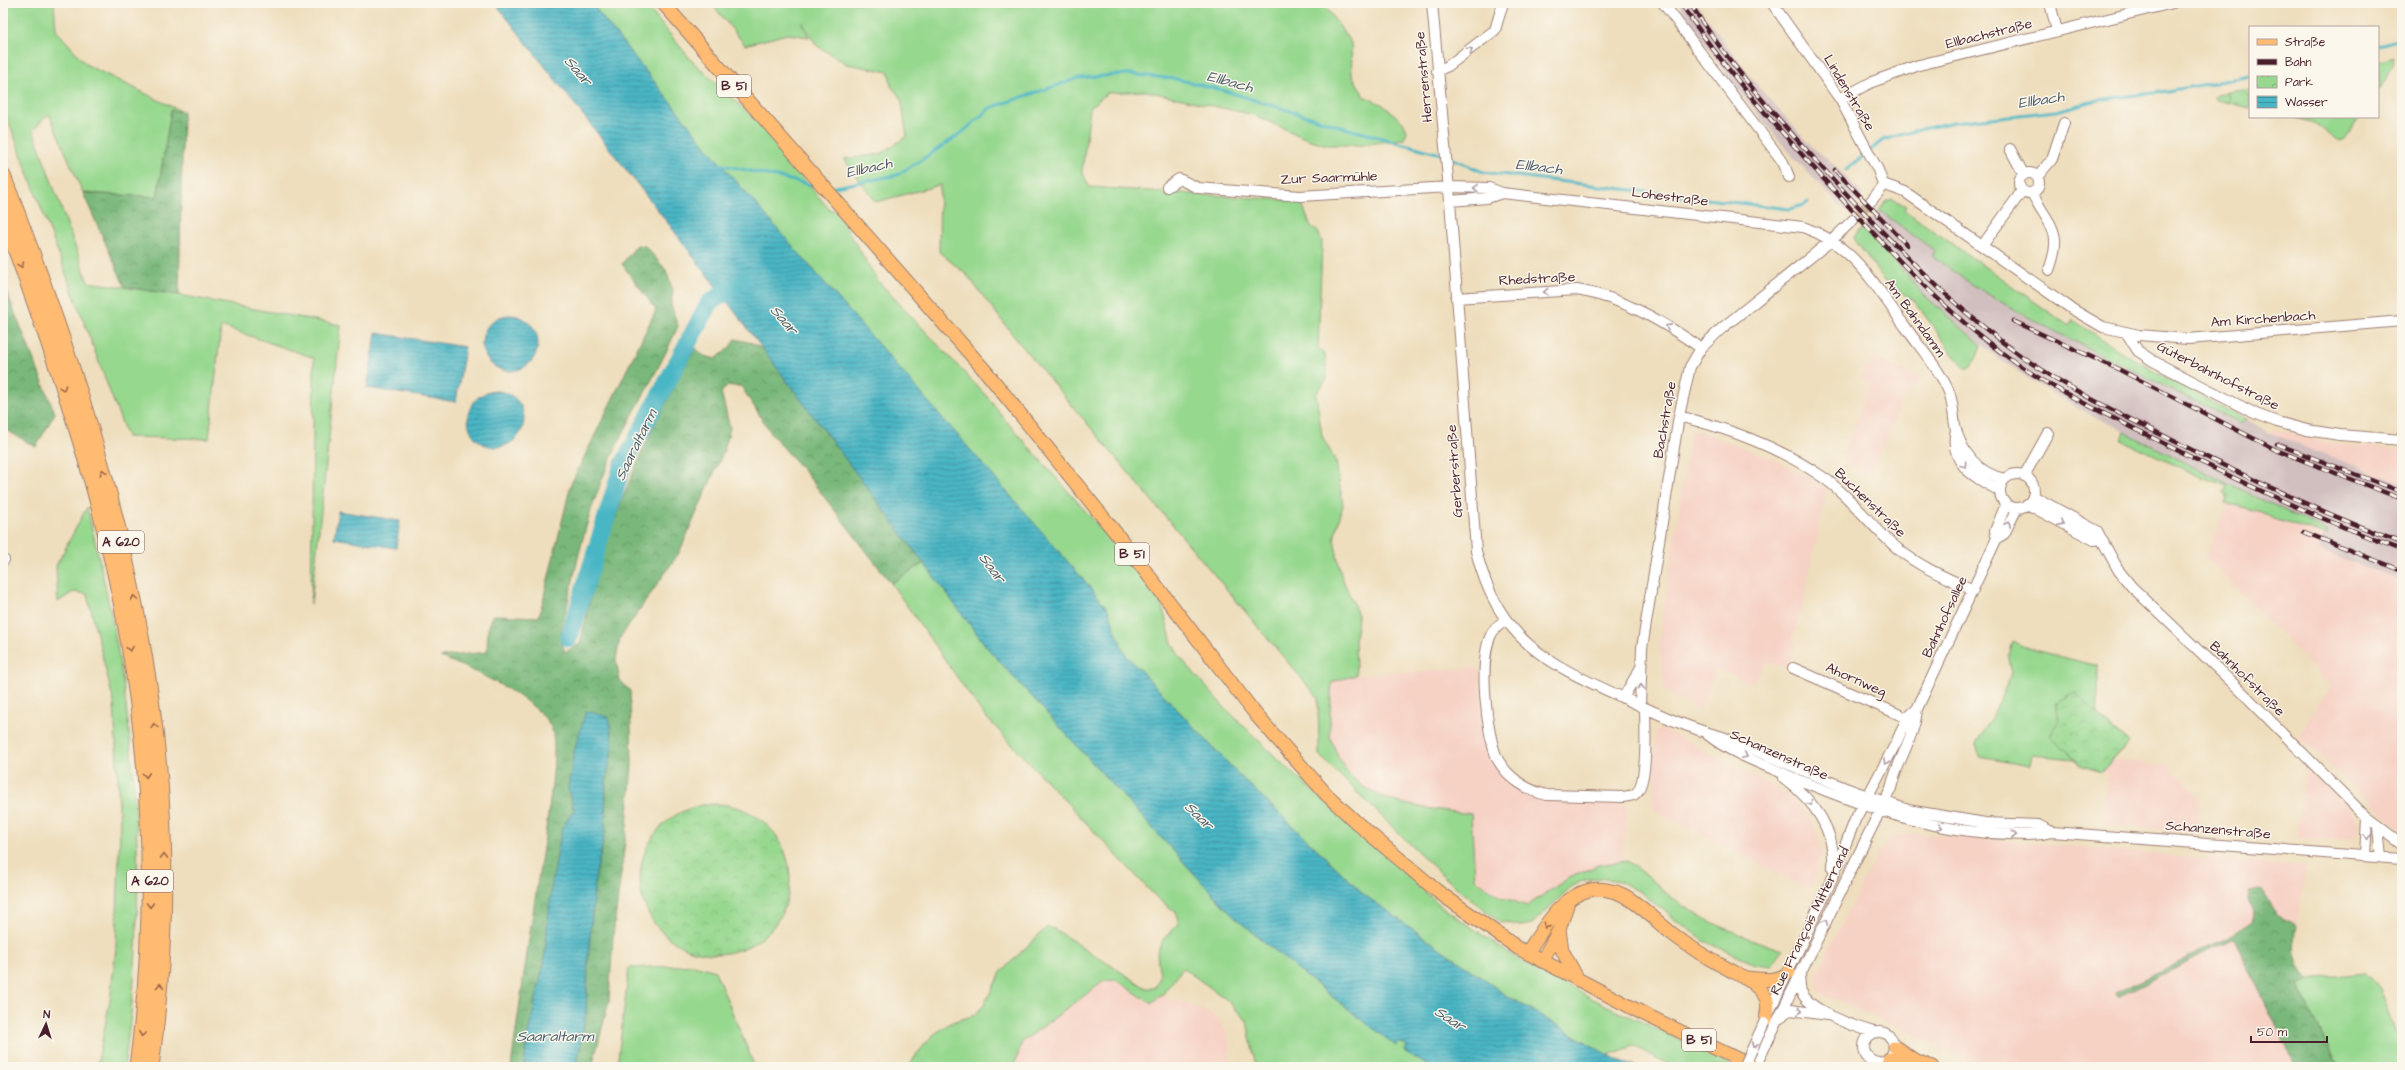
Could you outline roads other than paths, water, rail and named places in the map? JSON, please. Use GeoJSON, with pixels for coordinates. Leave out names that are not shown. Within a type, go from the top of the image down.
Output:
{"type":"FeatureCollection","features":[{"type":"Feature","properties":{"kind":"highway","name":"A 620"},"geometry":{"type":"LineString","coordinates":[[3,176],[52,310],[91,432],[117,526],[141,636],[159,770],[164,852],[161,970],[151,1067]]}},
{"type":"Feature","properties":{"kind":"highway","name":"A 620"},"geometry":{"type":"LineString","coordinates":[[3,215],[40,316],[77,430],[105,531],[130,652],[146,772],[150,852],[148,963],[137,1067]]}},
{"type":"Feature","properties":{"kind":"main road","name":"B 51"},"geometry":{"type":"LineString","coordinates":[[663,3],[806,169],[896,267],[987,373],[1289,754],[1331,799],[1402,863],[1450,901],[1527,953],[1578,980],[1754,1067]]}},
{"type":"Feature","properties":{"kind":"main road"},"geometry":{"type":"LineString","coordinates":[[1527,953],[1556,912],[1568,902],[1591,890],[1599,889],[1622,894],[1690,947],[1746,978],[1766,996],[1768,1003],[1769,1024]]}},
{"type":"Feature","properties":{"kind":"main road"},"geometry":{"type":"LineString","coordinates":[[1542,961],[1559,930],[1568,902]]}},
{"type":"Feature","properties":{"kind":"main road"},"geometry":{"type":"LineString","coordinates":[[1559,930],[1562,950],[1578,980]]}},
{"type":"Feature","properties":{"kind":"main road"},"geometry":{"type":"LineString","coordinates":[[1746,978],[1774,980],[1794,973]]}},
{"type":"Feature","properties":{"kind":"main road"},"geometry":{"type":"LineString","coordinates":[[1895,1047],[1914,1060],[1932,1067]]}},
{"type":"Feature","properties":{"kind":"main road"},"geometry":{"type":"LineString","coordinates":[[1889,1059],[1914,1060]]}},
{"type":"Feature","properties":{"kind":"street","name":"Herrenstraße"},"geometry":{"type":"LineString","coordinates":[[1432,3],[1437,70],[1446,148]]}},
{"type":"Feature","properties":{"kind":"street"},"geometry":{"type":"LineString","coordinates":[[1437,70],[1455,61],[1495,30],[1503,3]]}},
{"type":"Feature","properties":{"kind":"street"},"geometry":{"type":"LineString","coordinates":[[1663,3],[1783,162],[1789,177]]}},
{"type":"Feature","properties":{"kind":"street","name":"Lindenstraße"},"geometry":{"type":"LineString","coordinates":[[1772,3],[1840,99],[1882,177],[1883,184]]}},
{"type":"Feature","properties":{"kind":"street"},"geometry":{"type":"LineString","coordinates":[[2050,3],[2057,31]]}},
{"type":"Feature","properties":{"kind":"street","name":"Ellbachstraße"},"geometry":{"type":"LineString","coordinates":[[1840,99],[1892,74],[2057,31],[2173,3]]}},
{"type":"Feature","properties":{"kind":"street"},"geometry":{"type":"LineString","coordinates":[[1982,246],[2027,192],[2038,186],[2037,177],[2052,159],[2064,123]]}},
{"type":"Feature","properties":{"kind":"street","name":"Gerberstraße"},"geometry":{"type":"LineString","coordinates":[[1446,148],[1476,551],[1483,577],[1505,620],[1535,651],[1548,661],[1642,707]]}},
{"type":"Feature","properties":{"kind":"street"},"geometry":{"type":"LineString","coordinates":[[2010,149],[2024,175]]}},
{"type":"Feature","properties":{"kind":"street"},"geometry":{"type":"LineString","coordinates":[[2037,177],[2031,174],[2024,175],[2019,182],[2055,232],[2056,245],[2048,270]]}},
{"type":"Feature","properties":{"kind":"street","name":"Zur Saarmühle"},"geometry":{"type":"LineString","coordinates":[[1167,187],[1180,179],[1198,188],[1300,196],[1449,186]]}},
{"type":"Feature","properties":{"kind":"street"},"geometry":{"type":"LineString","coordinates":[[1871,201],[1881,189],[1883,184],[1905,192],[2091,321],[2126,332]]}},
{"type":"Feature","properties":{"kind":"street","name":"Lohestraße"},"geometry":{"type":"LineString","coordinates":[[1449,186],[1489,188],[1502,193],[1803,228],[1832,240]]}},
{"type":"Feature","properties":{"kind":"street","name":"Lohestraße"},"geometry":{"type":"LineString","coordinates":[[1450,201],[1481,199],[1502,193]]}},
{"type":"Feature","properties":{"kind":"street"},"geometry":{"type":"LineString","coordinates":[[1832,240],[1853,220]]}},
{"type":"Feature","properties":{"kind":"street","name":"Bachstraße"},"geometry":{"type":"LineString","coordinates":[[1505,620],[1492,634],[1487,648],[1487,721],[1490,741],[1498,761],[1508,774],[1536,793],[1547,795],[1623,797],[1635,794],[1642,786],[1644,774],[1642,681],[1640,669],[1679,416],[1690,367],[1701,348],[1721,329],[1832,240]]}},
{"type":"Feature","properties":{"kind":"street","name":"Am Bahndamm"},"geometry":{"type":"LineString","coordinates":[[1832,240],[1863,269],[1927,357],[1949,391],[1956,426]]}},
{"type":"Feature","properties":{"kind":"street","name":"Rhedstraße"},"geometry":{"type":"LineString","coordinates":[[1456,298],[1577,290],[1594,293],[1617,300],[1676,331],[1701,348]]}},
{"type":"Feature","properties":{"kind":"street","name":"Am Kirchenbach"},"geometry":{"type":"LineString","coordinates":[[2126,332],[2188,339],[2402,321]]}},
{"type":"Feature","properties":{"kind":"street","name":"Güterbahnhofstraße"},"geometry":{"type":"LineString","coordinates":[[2126,332],[2138,351],[2153,361],[2256,414],[2307,430],[2402,440]]}},
{"type":"Feature","properties":{"kind":"street","name":"Buchenstraße"},"geometry":{"type":"LineString","coordinates":[[1679,416],[1724,428],[1793,459],[1822,476],[1898,550],[1917,563],[1973,590]]}},
{"type":"Feature","properties":{"kind":"street"},"geometry":{"type":"LineString","coordinates":[[1956,426],[1968,455],[1978,468],[1988,475],[2005,479]]}},
{"type":"Feature","properties":{"kind":"street"},"geometry":{"type":"LineString","coordinates":[[1956,426],[1954,439],[1956,453],[1961,462],[1976,479],[2000,491]]}},
{"type":"Feature","properties":{"kind":"street"},"geometry":{"type":"LineString","coordinates":[[2024,476],[2048,433]]}},
{"type":"Feature","properties":{"kind":"street"},"geometry":{"type":"LineString","coordinates":[[2014,474],[2024,476],[2031,482],[2025,503],[2006,504],[2001,498],[2000,491],[2005,479],[2014,474]]}},
{"type":"Feature","properties":{"kind":"street","name":"Bahnhofsallee"},"geometry":{"type":"LineString","coordinates":[[1880,812],[1891,788],[1894,773],[1916,721],[1917,709],[1997,538],[2004,534],[2025,503]]}},
{"type":"Feature","properties":{"kind":"street","name":"Bahnhofstraße"},"geometry":{"type":"LineString","coordinates":[[2025,503],[2094,540],[2101,539],[2119,571],[2131,586],[2241,691],[2367,818],[2378,828],[2402,844]]}},
{"type":"Feature","properties":{"kind":"street","name":"Bahnhofsallee"},"geometry":{"type":"LineString","coordinates":[[1997,538],[1995,531],[2006,504]]}},
{"type":"Feature","properties":{"kind":"street","name":"Ahornweg"},"geometry":{"type":"LineString","coordinates":[[1793,668],[1907,718]]}},
{"type":"Feature","properties":{"kind":"street","name":"Bachstraße"},"geometry":{"type":"LineString","coordinates":[[1623,698],[1640,669]]}},
{"type":"Feature","properties":{"kind":"street","name":"Schanzenstraße"},"geometry":{"type":"LineString","coordinates":[[1642,707],[1705,732],[1723,736],[1848,789],[1885,802],[1904,814]]}},
{"type":"Feature","properties":{"kind":"street","name":"Bahnhofsallee"},"geometry":{"type":"LineString","coordinates":[[1862,805],[1897,741],[1907,718],[1917,709]]}},
{"type":"Feature","properties":{"kind":"street","name":"Schanzenstraße"},"geometry":{"type":"LineString","coordinates":[[1705,732],[1720,744],[1843,799],[1880,812],[1904,814],[1949,829],[1986,834],[2038,835],[2052,832],[2381,857]]}},
{"type":"Feature","properties":{"kind":"street"},"geometry":{"type":"LineString","coordinates":[[1771,768],[1799,790],[1828,829],[1834,857],[1832,879]]}},
{"type":"Feature","properties":{"kind":"street","name":"Rue François Mitterrand"},"geometry":{"type":"LineString","coordinates":[[1794,973],[1862,805]]}},
{"type":"Feature","properties":{"kind":"street","name":"Rue François Mitterrand"},"geometry":{"type":"LineString","coordinates":[[1769,1024],[1794,973],[1880,812]]}},
{"type":"Feature","properties":{"kind":"street"},"geometry":{"type":"LineString","coordinates":[[2365,856],[2367,818]]}},
{"type":"Feature","properties":{"kind":"street"},"geometry":{"type":"LineString","coordinates":[[2378,828],[2381,857],[2402,859]]}},
{"type":"Feature","properties":{"kind":"street"},"geometry":{"type":"LineString","coordinates":[[1794,973],[1801,991],[1830,1015],[1846,1024],[1874,1032],[1886,1033],[1893,1039],[1895,1047],[1889,1059],[1880,1062],[1871,1060],[1865,1052],[1864,1043],[1846,1024]]}},
{"type":"Feature","properties":{"kind":"street"},"geometry":{"type":"LineString","coordinates":[[1744,1067],[1769,1024],[1786,1012],[1792,1010],[1830,1015]]}},
{"type":"Feature","properties":{"kind":"street"},"geometry":{"type":"LineString","coordinates":[[1754,1067],[1769,1024]]}},
{"type":"Feature","properties":{"kind":"street"},"geometry":{"type":"LineString","coordinates":[[1864,1043],[1874,1032]]}},
{"type":"Feature","properties":{"kind":"water","name":"Saar"},"geometry":{"type":"Polygon","coordinates":[[[495,3],[591,3],[714,156],[1108,609],[1124,653],[1239,775],[1366,896],[1506,995],[1608,1055],[1635,1067],[1430,1067],[1404,1051],[1407,1046],[1399,1041],[1396,1046],[1308,978],[1233,916],[989,650],[671,227],[495,3]]]}},
{"type":"Feature","properties":{"kind":"water"},"geometry":{"type":"Polygon","coordinates":[[[504,315],[516,315],[526,319],[534,327],[538,337],[538,349],[534,359],[526,367],[516,371],[504,371],[494,367],[486,359],[482,349],[482,337],[486,327],[494,319],[504,315]]]}},
{"type":"Feature","properties":{"kind":"water"},"geometry":{"type":"Polygon","coordinates":[[[376,333],[465,347],[456,402],[367,388],[376,333]]]}},
{"type":"Feature","properties":{"kind":"water"},"geometry":{"type":"Polygon","coordinates":[[[490,391],[502,391],[512,395],[520,403],[524,413],[524,425],[520,435],[512,443],[502,447],[490,447],[480,443],[472,435],[468,425],[468,413],[472,403],[480,395],[490,391]]]}},
{"type":"Feature","properties":{"kind":"water"},"geometry":{"type":"Polygon","coordinates":[[[338,511],[400,521],[396,548],[334,538],[338,511]]]}},
{"type":"Feature","properties":{"kind":"water","name":"Saaraltarm"},"geometry":{"type":"Polygon","coordinates":[[[586,711],[609,717],[613,745],[606,782],[605,832],[595,879],[588,959],[586,1014],[576,1067],[524,1067],[527,1039],[544,963],[551,889],[562,828],[574,810],[568,788],[574,752],[586,711]]]}},
{"type":"Feature","properties":{"kind":"waterway","name":"Ellbach"},"geometry":{"type":"LineString","coordinates":[[2379,45],[2402,39]]}},
{"type":"Feature","properties":{"kind":"waterway","name":"Ellbach"},"geometry":{"type":"LineString","coordinates":[[830,188],[897,175],[963,132],[990,108],[1079,78],[1128,74],[1176,79],[1222,90],[1349,129],[1444,155]]}},
{"type":"Feature","properties":{"kind":"waterway","name":"Ellbach"},"geometry":{"type":"LineString","coordinates":[[1846,170],[1883,140],[1914,131],[1954,122],[2056,111],[2098,100],[2168,91],[2249,76]]}},
{"type":"Feature","properties":{"kind":"waterway","name":"Ellbach"},"geometry":{"type":"LineString","coordinates":[[1449,157],[1483,172],[1789,209],[1804,205],[1808,202]]}},
{"type":"Feature","properties":{"kind":"waterway","name":"Ellbach"},"geometry":{"type":"LineString","coordinates":[[719,164],[817,186]]}},
{"type":"Feature","properties":{"kind":"waterway","name":"Saaraltarm"},"geometry":{"type":"LineString","coordinates":[[569,638],[622,467],[709,303],[743,281]]}},
{"type":"Feature","properties":{"kind":"tunnel"},"geometry":{"type":"LineString","coordinates":[[1853,220],[1871,201]]}},
{"type":"Feature","properties":{"kind":"railway"},"geometry":{"type":"LineString","coordinates":[[1681,3],[1696,26],[1730,71],[1784,135],[1844,202],[1916,278],[1941,302],[1994,347],[2037,377],[2180,452],[2337,525],[2402,550]]}},
{"type":"Feature","properties":{"kind":"railway"},"geometry":{"type":"LineString","coordinates":[[1690,3],[1724,52],[1780,121],[1883,233],[1951,299],[1975,320],[2024,358],[2091,399],[2219,464],[2340,519],[2402,543]]}},
{"type":"Feature","properties":{"kind":"railway"},"geometry":{"type":"LineString","coordinates":[[1835,170],[1907,245]]}},
{"type":"Feature","properties":{"kind":"railway"},"geometry":{"type":"LineString","coordinates":[[2013,321],[2120,370],[2276,450],[2402,499]]}},
{"type":"Feature","properties":{"kind":"railway"},"geometry":{"type":"LineString","coordinates":[[2277,444],[2402,492]]}},
{"type":"Feature","properties":{"kind":"railway"},"geometry":{"type":"LineString","coordinates":[[2304,532],[2402,571]]}}]}
